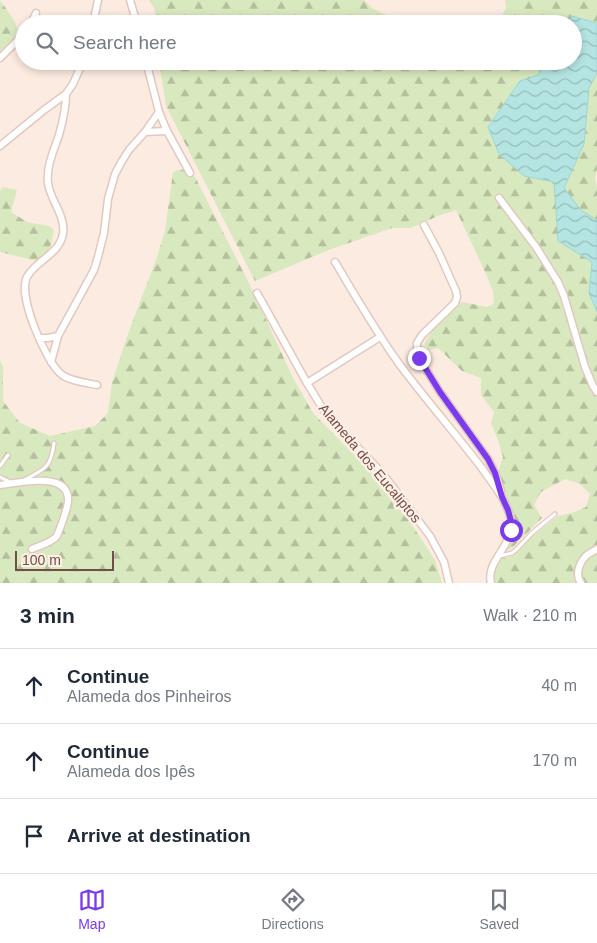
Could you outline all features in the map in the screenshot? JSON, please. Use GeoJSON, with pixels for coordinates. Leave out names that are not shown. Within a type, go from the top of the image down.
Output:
{"type":"FeatureCollection","features":[{"type":"Feature","properties":{"kind":"street"},"geometry":{"type":"LineString","coordinates":[[96,15],[98,0]]}},
{"type":"Feature","properties":{"kind":"street"},"geometry":{"type":"LineString","coordinates":[[130,0],[134,15]]}},
{"type":"Feature","properties":{"kind":"street"},"geometry":{"type":"LineString","coordinates":[[0,58],[15,43]]}},
{"type":"Feature","properties":{"kind":"street"},"geometry":{"type":"LineString","coordinates":[[0,146],[66,94],[79,70]]}},
{"type":"Feature","properties":{"kind":"street"},"geometry":{"type":"LineString","coordinates":[[148,70],[167,131],[190,173]]}},
{"type":"Feature","properties":{"kind":"street"},"geometry":{"type":"LineString","coordinates":[[66,94],[66,109],[50,163],[48,177],[49,186],[61,215],[63,236],[50,255],[31,271],[26,279],[24,290],[28,310],[51,362],[62,376],[98,385]]}},
{"type":"Feature","properties":{"kind":"street"},"geometry":{"type":"LineString","coordinates":[[51,362],[58,336],[94,270],[104,233],[108,199],[116,174],[129,150],[160,112]]}},
{"type":"Feature","properties":{"kind":"street"},"geometry":{"type":"LineString","coordinates":[[145,132],[167,131]]}},
{"type":"Feature","properties":{"kind":"street"},"geometry":{"type":"LineString","coordinates":[[499,198],[536,247],[558,282],[564,296],[585,368],[597,392]]}},
{"type":"Feature","properties":{"kind":"street"},"geometry":{"type":"LineString","coordinates":[[424,224],[449,272],[457,297],[455,303],[422,335],[417,344],[419,358],[440,392],[488,459],[495,473],[511,521],[508,540],[490,574],[491,583]]}},
{"type":"Feature","properties":{"kind":"street"},"geometry":{"type":"LineString","coordinates":[[335,262],[380,337],[502,497]]}},
{"type":"Feature","properties":{"kind":"street","name":"Alameda dos Eucaliptos"},"geometry":{"type":"LineString","coordinates":[[257,293],[306,384],[326,414],[383,474],[430,536],[444,562],[449,583]]}},
{"type":"Feature","properties":{"kind":"street"},"geometry":{"type":"LineString","coordinates":[[39,338],[58,336]]}},
{"type":"Feature","properties":{"kind":"street"},"geometry":{"type":"LineString","coordinates":[[306,384],[380,337]]}},
{"type":"Feature","properties":{"kind":"street"},"geometry":{"type":"LineString","coordinates":[[0,485],[40,480],[57,483],[66,491],[68,502],[57,536],[50,542],[32,548]]}},
{"type":"Feature","properties":{"kind":"street"},"geometry":{"type":"LineString","coordinates":[[581,583],[578,579],[581,563],[586,556],[597,549]]}},
{"type":"Feature","properties":{"kind":"lane"},"geometry":{"type":"LineString","coordinates":[[22,482],[46,467],[52,457],[54,443]]}},
{"type":"Feature","properties":{"kind":"lane"},"geometry":{"type":"LineString","coordinates":[[0,466],[8,455]]}},
{"type":"Feature","properties":{"kind":"lane"},"geometry":{"type":"LineString","coordinates":[[0,477],[8,480],[10,484]]}},
{"type":"Feature","properties":{"kind":"lane"},"geometry":{"type":"LineString","coordinates":[[499,556],[512,553],[555,514]]}},
{"type":"Feature","properties":{"kind":"green space"},"geometry":{"type":"Polygon","coordinates":[[[0,0],[15,22],[15,39],[0,54],[0,0]]]}},
{"type":"Feature","properties":{"kind":"green space"},"geometry":{"type":"Polygon","coordinates":[[[149,0],[364,0],[372,8],[386,15],[155,15],[155,10],[149,0]]]}},
{"type":"Feature","properties":{"kind":"green space"},"geometry":{"type":"Polygon","coordinates":[[[505,0],[597,0],[597,169],[595,178],[597,187],[597,583],[495,583],[492,579],[500,559],[510,557],[558,516],[586,507],[590,494],[580,484],[565,479],[541,492],[534,505],[542,518],[512,548],[504,552],[513,532],[498,472],[503,457],[491,423],[494,412],[481,395],[481,378],[462,371],[438,348],[429,350],[424,344],[433,329],[462,302],[487,307],[494,304],[493,292],[487,276],[456,210],[411,228],[392,228],[326,251],[255,281],[166,106],[160,70],[582,70],[582,15],[502,15],[506,8],[505,0]]]}},
{"type":"Feature","properties":{"kind":"green space"},"geometry":{"type":"Polygon","coordinates":[[[181,169],[195,177],[253,291],[292,376],[313,413],[379,480],[435,560],[442,583],[0,583],[0,360],[3,367],[3,401],[20,423],[50,436],[95,426],[108,413],[112,382],[165,231],[173,172],[181,169]]]}},
{"type":"Feature","properties":{"kind":"green space"},"geometry":{"type":"Polygon","coordinates":[[[3,187],[17,190],[11,212],[27,222],[49,226],[54,230],[50,248],[37,261],[0,252],[0,191],[3,187]]]}},
{"type":"Feature","properties":{"kind":"water"},"geometry":{"type":"Polygon","coordinates":[[[582,19],[597,23],[597,73],[589,88],[584,144],[564,188],[581,210],[597,220],[597,312],[589,293],[592,262],[558,241],[554,182],[524,176],[499,154],[488,127],[520,81],[538,75],[541,70],[582,70],[582,19]]]}},
{"type":"Feature","properties":{"kind":"route"},"geometry":{"type":"LineString","coordinates":[[419,358],[440,392],[488,459],[508,510],[511,530]]}}]}
